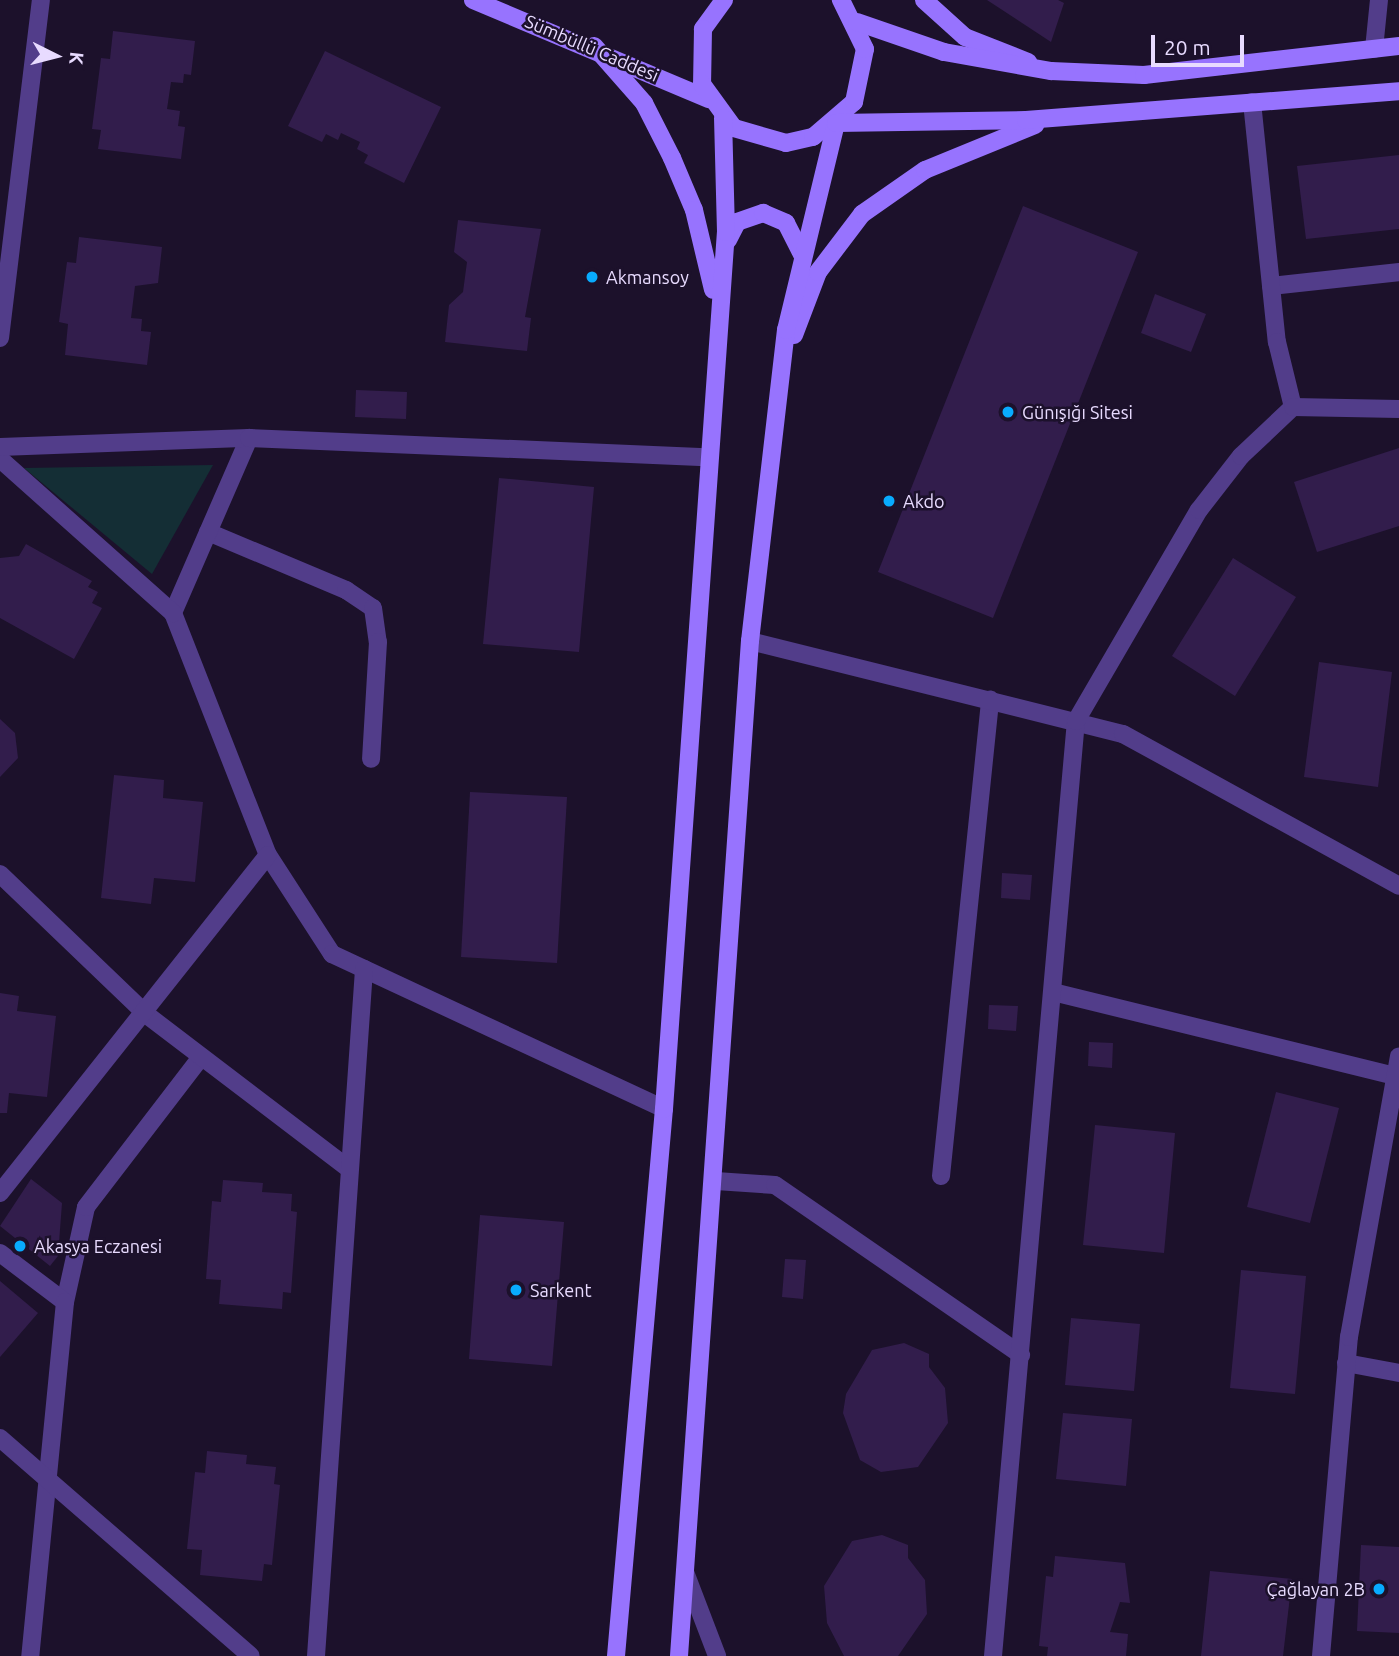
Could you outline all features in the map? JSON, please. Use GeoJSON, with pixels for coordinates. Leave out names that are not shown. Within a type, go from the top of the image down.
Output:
{"type":"FeatureCollection","features":[{"type":"Feature","properties":{"kind":"main road","name":"Sümbüllü Caddesi"},"geometry":{"type":"LineString","coordinates":[[473,0],[594,46],[709,99]]}},
{"type":"Feature","properties":{"kind":"main road"},"geometry":{"type":"LineString","coordinates":[[724,0],[704,29],[698,57],[709,99],[723,118],[758,140],[786,143],[836,123],[1056,117],[1399,91]]}},
{"type":"Feature","properties":{"kind":"main road"},"geometry":{"type":"LineString","coordinates":[[924,0],[965,37],[1051,71]]}},
{"type":"Feature","properties":{"kind":"main road"},"geometry":{"type":"LineString","coordinates":[[849,8],[944,52],[1051,71],[1144,75],[1399,46]]}},
{"type":"Feature","properties":{"kind":"main road"},"geometry":{"type":"LineString","coordinates":[[679,1656],[716,1181],[750,641],[782,367],[802,254],[836,123],[864,76],[849,8]]}},
{"type":"Feature","properties":{"kind":"main road"},"geometry":{"type":"LineString","coordinates":[[594,46],[644,103],[672,158],[705,250],[717,312]]}},
{"type":"Feature","properties":{"kind":"main road"},"geometry":{"type":"LineString","coordinates":[[782,367],[818,272],[862,214],[925,170],[1056,117]]}},
{"type":"Feature","properties":{"kind":"main road"},"geometry":{"type":"LineString","coordinates":[[616,1656],[664,1109],[706,457],[724,250],[723,118]]}},
{"type":"Feature","properties":{"kind":"main road"},"geometry":{"type":"LineString","coordinates":[[724,250],[737,222],[763,214],[786,223],[802,254]]}},
{"type":"Feature","properties":{"kind":"street"},"geometry":{"type":"LineString","coordinates":[[0,338],[41,0]]}},
{"type":"Feature","properties":{"kind":"street"},"geometry":{"type":"LineString","coordinates":[[1374,49],[1379,0]]}},
{"type":"Feature","properties":{"kind":"street"},"geometry":{"type":"LineString","coordinates":[[1252,102],[1272,286],[1293,407]]}},
{"type":"Feature","properties":{"kind":"street"},"geometry":{"type":"LineString","coordinates":[[1272,286],[1399,272]]}},
{"type":"Feature","properties":{"kind":"street"},"geometry":{"type":"LineString","coordinates":[[993,1656],[1076,721],[1199,510],[1241,456],[1293,407],[1399,408]]}},
{"type":"Feature","properties":{"kind":"street"},"geometry":{"type":"LineString","coordinates":[[173,613],[249,438]]}},
{"type":"Feature","properties":{"kind":"street"},"geometry":{"type":"LineString","coordinates":[[0,447],[249,438],[706,457]]}},
{"type":"Feature","properties":{"kind":"street"},"geometry":{"type":"LineString","coordinates":[[0,459],[173,613],[268,855],[332,954],[664,1109]]}},
{"type":"Feature","properties":{"kind":"street"},"geometry":{"type":"LineString","coordinates":[[208,532],[346,590],[373,608],[378,642],[371,759]]}},
{"type":"Feature","properties":{"kind":"street"},"geometry":{"type":"LineString","coordinates":[[750,641],[1123,734],[1399,886]]}},
{"type":"Feature","properties":{"kind":"street"},"geometry":{"type":"LineString","coordinates":[[941,1176],[990,700]]}},
{"type":"Feature","properties":{"kind":"street"},"geometry":{"type":"LineString","coordinates":[[0,1193],[147,1015],[268,855]]}},
{"type":"Feature","properties":{"kind":"street"},"geometry":{"type":"LineString","coordinates":[[0,874],[147,1015],[349,1169]]}},
{"type":"Feature","properties":{"kind":"street"},"geometry":{"type":"LineString","coordinates":[[316,1656],[365,969]]}},
{"type":"Feature","properties":{"kind":"street"},"geometry":{"type":"LineString","coordinates":[[1053,992],[1391,1075]]}},
{"type":"Feature","properties":{"kind":"street"},"geometry":{"type":"LineString","coordinates":[[1321,1656],[1346,1363],[1391,1075],[1399,1056]]}},
{"type":"Feature","properties":{"kind":"street"},"geometry":{"type":"LineString","coordinates":[[30,1656],[51,1482],[65,1302],[86,1207],[201,1057]]}},
{"type":"Feature","properties":{"kind":"street"},"geometry":{"type":"LineString","coordinates":[[716,1181],[775,1185],[1021,1355]]}},
{"type":"Feature","properties":{"kind":"street"},"geometry":{"type":"LineString","coordinates":[[0,1253],[65,1302]]}},
{"type":"Feature","properties":{"kind":"street"},"geometry":{"type":"LineString","coordinates":[[1346,1363],[1399,1373]]}},
{"type":"Feature","properties":{"kind":"street"},"geometry":{"type":"LineString","coordinates":[[0,1438],[251,1656]]}},
{"type":"Feature","properties":{"kind":"street"},"geometry":{"type":"LineString","coordinates":[[685,1572],[717,1656]]}},
{"type":"Feature","properties":{"kind":"shaded area"},"geometry":{"type":"Polygon","coordinates":[[[213,465],[152,574],[24,468],[213,465]]]}},
{"type":"Feature","properties":{"kind":"building"},"geometry":{"type":"Polygon","coordinates":[[[987,0],[1058,0],[1064,3],[1051,42],[987,0]]]}},
{"type":"Feature","properties":{"kind":"building"},"geometry":{"type":"Polygon","coordinates":[[[113,31],[195,41],[191,75],[184,74],[183,83],[171,82],[167,109],[180,111],[178,126],[185,127],[181,159],[98,149],[101,130],[92,129],[101,58],[110,59],[113,31]]]}},
{"type":"Feature","properties":{"kind":"building"},"geometry":{"type":"Polygon","coordinates":[[[325,51],[441,107],[404,183],[364,163],[368,155],[357,149],[360,142],[341,133],[338,140],[326,134],[322,142],[288,126],[325,51]]]}},
{"type":"Feature","properties":{"kind":"building"},"geometry":{"type":"Polygon","coordinates":[[[1399,155],[1399,229],[1306,239],[1297,166],[1399,155]]]}},
{"type":"Feature","properties":{"kind":"building","name":"Günışığı Sitesi"},"geometry":{"type":"Polygon","coordinates":[[[1023,206],[1138,252],[993,618],[878,572],[1023,206]]]}},
{"type":"Feature","properties":{"kind":"building"},"geometry":{"type":"Polygon","coordinates":[[[458,220],[541,229],[525,317],[531,318],[527,351],[445,342],[449,305],[463,292],[467,262],[454,252],[458,220]]]}},
{"type":"Feature","properties":{"kind":"building"},"geometry":{"type":"Polygon","coordinates":[[[79,237],[162,247],[158,283],[135,286],[131,318],[142,319],[141,331],[151,332],[147,365],[65,355],[68,324],[59,322],[67,262],[76,263],[79,237]]]}},
{"type":"Feature","properties":{"kind":"building"},"geometry":{"type":"Polygon","coordinates":[[[1155,294],[1206,314],[1191,352],[1141,333],[1155,294]]]}},
{"type":"Feature","properties":{"kind":"building"},"geometry":{"type":"Polygon","coordinates":[[[356,390],[407,392],[406,419],[355,417],[356,390]]]}},
{"type":"Feature","properties":{"kind":"building"},"geometry":{"type":"Polygon","coordinates":[[[1399,448],[1399,526],[1317,552],[1294,482],[1399,448]]]}},
{"type":"Feature","properties":{"kind":"building"},"geometry":{"type":"Polygon","coordinates":[[[499,478],[594,487],[579,652],[483,644],[499,478]]]}},
{"type":"Feature","properties":{"kind":"building"},"geometry":{"type":"Polygon","coordinates":[[[26,544],[92,581],[88,587],[98,592],[92,603],[102,608],[74,659],[0,618],[0,558],[19,556],[26,544]]]}},
{"type":"Feature","properties":{"kind":"building"},"geometry":{"type":"Polygon","coordinates":[[[1233,558],[1296,597],[1235,696],[1172,656],[1233,558]]]}},
{"type":"Feature","properties":{"kind":"building"},"geometry":{"type":"Polygon","coordinates":[[[1319,662],[1392,672],[1378,787],[1304,777],[1319,662]]]}},
{"type":"Feature","properties":{"kind":"building"},"geometry":{"type":"Polygon","coordinates":[[[0,719],[15,733],[18,758],[0,777],[0,719]]]}},
{"type":"Feature","properties":{"kind":"building"},"geometry":{"type":"Polygon","coordinates":[[[114,775],[164,780],[163,798],[203,802],[195,882],[154,878],[151,904],[101,898],[114,775]]]}},
{"type":"Feature","properties":{"kind":"building"},"geometry":{"type":"Polygon","coordinates":[[[470,792],[567,797],[557,963],[461,957],[470,792]]]}},
{"type":"Feature","properties":{"kind":"building"},"geometry":{"type":"Polygon","coordinates":[[[1002,873],[1032,875],[1030,900],[1001,898],[1002,873]]]}},
{"type":"Feature","properties":{"kind":"building"},"geometry":{"type":"Polygon","coordinates":[[[0,993],[19,996],[17,1011],[56,1016],[47,1097],[9,1093],[7,1113],[0,1113],[0,993]]]}},
{"type":"Feature","properties":{"kind":"building"},"geometry":{"type":"Polygon","coordinates":[[[989,1005],[1018,1006],[1016,1031],[988,1029],[989,1005]]]}},
{"type":"Feature","properties":{"kind":"building"},"geometry":{"type":"Polygon","coordinates":[[[1089,1042],[1113,1043],[1112,1068],[1088,1066],[1089,1042]]]}},
{"type":"Feature","properties":{"kind":"building"},"geometry":{"type":"Polygon","coordinates":[[[1276,1092],[1339,1108],[1310,1223],[1247,1207],[1276,1092]]]}},
{"type":"Feature","properties":{"kind":"building"},"geometry":{"type":"Polygon","coordinates":[[[1095,1125],[1175,1133],[1164,1253],[1083,1245],[1095,1125]]]}},
{"type":"Feature","properties":{"kind":"building"},"geometry":{"type":"Polygon","coordinates":[[[31,1179],[62,1203],[58,1256],[50,1266],[0,1226],[31,1179]]]}},
{"type":"Feature","properties":{"kind":"building"},"geometry":{"type":"Polygon","coordinates":[[[223,1180],[263,1183],[262,1192],[292,1194],[291,1211],[297,1212],[291,1293],[283,1292],[282,1309],[219,1304],[221,1280],[206,1279],[212,1201],[221,1202],[223,1180]]]}},
{"type":"Feature","properties":{"kind":"building","name":"Sarkent"},"geometry":{"type":"Polygon","coordinates":[[[480,1215],[564,1222],[552,1366],[469,1359],[480,1215]]]}},
{"type":"Feature","properties":{"kind":"building"},"geometry":{"type":"Polygon","coordinates":[[[785,1259],[806,1260],[803,1299],[782,1297],[785,1259]]]}},
{"type":"Feature","properties":{"kind":"building"},"geometry":{"type":"Polygon","coordinates":[[[1241,1270],[1306,1276],[1295,1394],[1230,1388],[1241,1270]]]}},
{"type":"Feature","properties":{"kind":"building"},"geometry":{"type":"Polygon","coordinates":[[[0,1281],[38,1313],[0,1357],[0,1281]]]}},
{"type":"Feature","properties":{"kind":"building"},"geometry":{"type":"Polygon","coordinates":[[[1071,1318],[1140,1324],[1134,1391],[1065,1385],[1071,1318]]]}},
{"type":"Feature","properties":{"kind":"building"},"geometry":{"type":"Polygon","coordinates":[[[904,1343],[929,1354],[929,1367],[945,1388],[948,1423],[918,1467],[881,1472],[860,1460],[843,1413],[846,1394],[872,1350],[904,1343]]]}},
{"type":"Feature","properties":{"kind":"building"},"geometry":{"type":"Polygon","coordinates":[[[1063,1413],[1132,1419],[1126,1486],[1056,1479],[1063,1413]]]}},
{"type":"Feature","properties":{"kind":"building"},"geometry":{"type":"Polygon","coordinates":[[[207,1451],[247,1455],[246,1464],[276,1467],[274,1484],[280,1485],[272,1565],[264,1564],[262,1581],[200,1575],[202,1550],[187,1549],[195,1472],[205,1473],[207,1451]]]}},
{"type":"Feature","properties":{"kind":"building"},"geometry":{"type":"Polygon","coordinates":[[[882,1535],[908,1545],[908,1558],[925,1580],[927,1614],[898,1656],[844,1656],[827,1623],[824,1586],[852,1541],[882,1535]]]}},
{"type":"Feature","properties":{"kind":"building","name":"Çağlayan 2B"},"geometry":{"type":"Polygon","coordinates":[[[1361,1545],[1399,1547],[1399,1633],[1357,1631],[1361,1545]]]}},
{"type":"Feature","properties":{"kind":"building"},"geometry":{"type":"Polygon","coordinates":[[[1055,1556],[1125,1563],[1130,1603],[1120,1602],[1110,1632],[1128,1634],[1126,1656],[1047,1656],[1048,1647],[1039,1646],[1046,1576],[1053,1577],[1055,1556]]]}},
{"type":"Feature","properties":{"kind":"building"},"geometry":{"type":"Polygon","coordinates":[[[1210,1571],[1292,1579],[1283,1656],[1201,1656],[1210,1571]]]}},
{"type":"Feature","properties":{"kind":"place","name":"Akmansoy"},"geometry":{"type":"Point","coordinates":[592,277]}},
{"type":"Feature","properties":{"kind":"place","name":"Günışığı Sitesi"},"geometry":{"type":"Point","coordinates":[1008,412]}},
{"type":"Feature","properties":{"kind":"place","name":"Akdo"},"geometry":{"type":"Point","coordinates":[889,501]}},
{"type":"Feature","properties":{"kind":"place","name":"Akasya Eczanesi"},"geometry":{"type":"Point","coordinates":[20,1246]}},
{"type":"Feature","properties":{"kind":"place","name":"Sarkent"},"geometry":{"type":"Point","coordinates":[516,1290]}},
{"type":"Feature","properties":{"kind":"place","name":"Çağlayan 2B"},"geometry":{"type":"Point","coordinates":[1379,1589]}}]}
